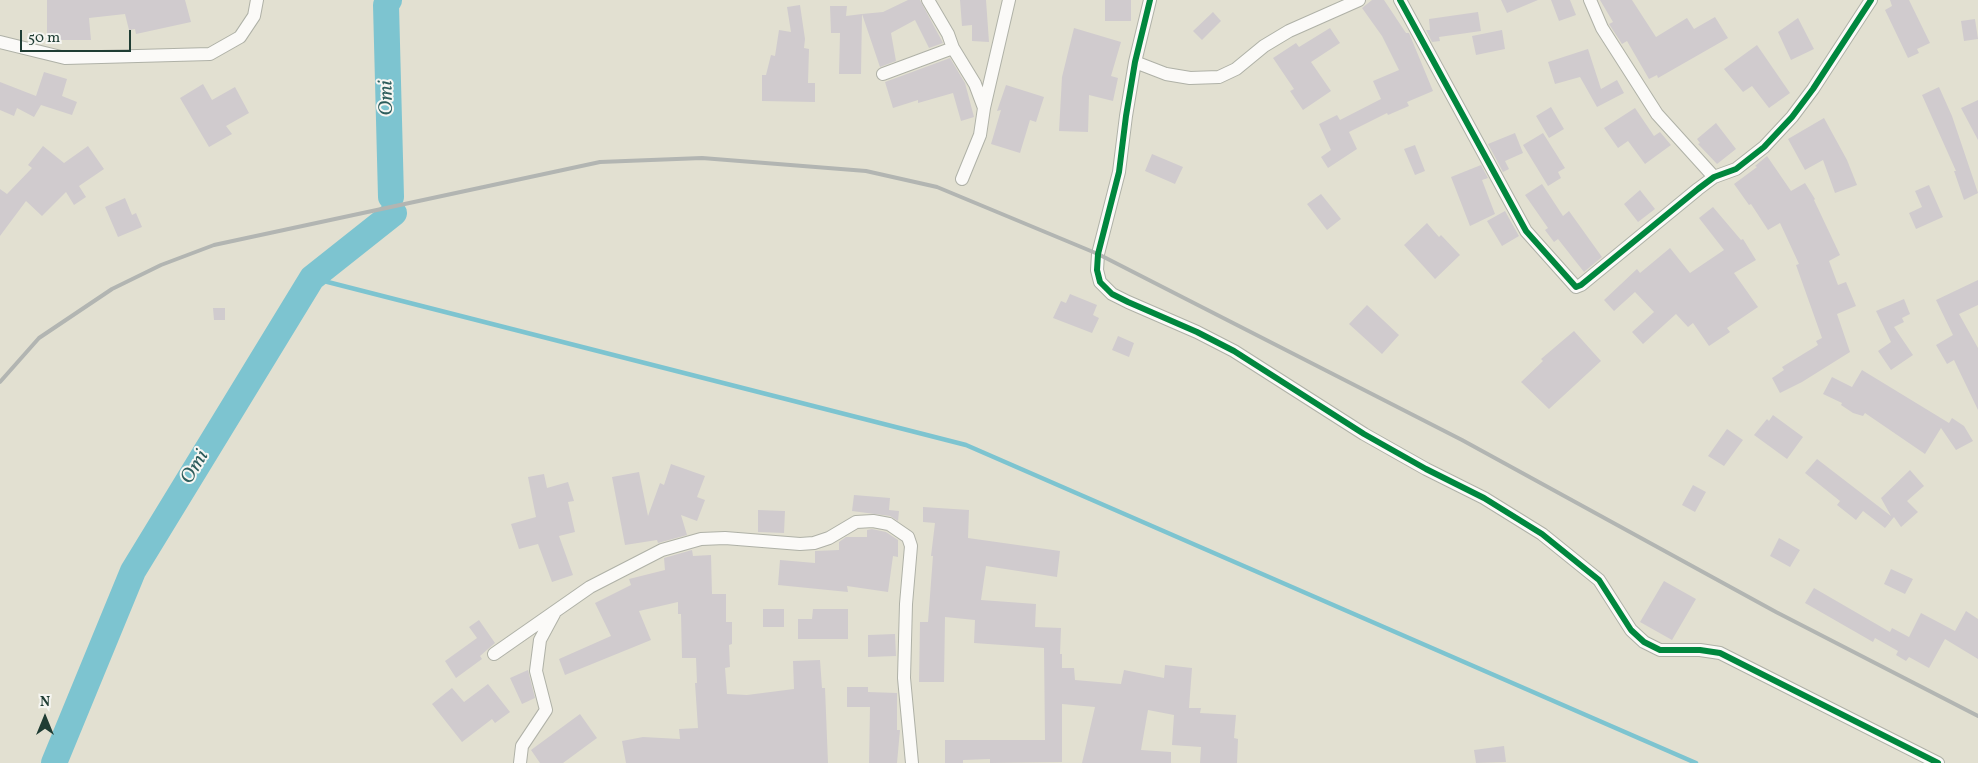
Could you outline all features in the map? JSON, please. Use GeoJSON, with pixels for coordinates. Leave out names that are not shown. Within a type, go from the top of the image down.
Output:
{"type":"FeatureCollection","features":[{"type":"Feature","properties":{"kind":"street"},"geometry":{"type":"LineString","coordinates":[[0,42],[65,58],[210,54],[240,37],[254,16],[257,0]]}},
{"type":"Feature","properties":{"kind":"street"},"geometry":{"type":"LineString","coordinates":[[928,0],[948,34],[953,48],[975,84],[984,108]]}},
{"type":"Feature","properties":{"kind":"street"},"geometry":{"type":"LineString","coordinates":[[962,180],[980,135],[984,108],[1009,0]]}},
{"type":"Feature","properties":{"kind":"street"},"geometry":{"type":"LineString","coordinates":[[1150,0],[1135,62],[1126,116],[1120,172],[1098,254],[1097,270],[1100,282],[1112,294],[1234,351],[1364,434],[1426,469],[1484,498],[1542,534],[1599,580],[1631,630],[1644,642],[1660,650],[1700,650],[1720,653],[1938,763]]}},
{"type":"Feature","properties":{"kind":"street"},"geometry":{"type":"LineString","coordinates":[[1135,62],[1166,74],[1190,78],[1218,77],[1236,69],[1264,46],[1289,31],[1360,0]]}},
{"type":"Feature","properties":{"kind":"street"},"geometry":{"type":"LineString","coordinates":[[1400,0],[1526,231],[1576,287],[1581,285],[1714,176],[1736,169],[1764,148],[1792,117],[1813,89],[1870,0]]}},
{"type":"Feature","properties":{"kind":"street"},"geometry":{"type":"LineString","coordinates":[[1590,0],[1602,28],[1657,114],[1714,176]]}},
{"type":"Feature","properties":{"kind":"street"},"geometry":{"type":"LineString","coordinates":[[883,74],[953,48]]}},
{"type":"Feature","properties":{"kind":"street"},"geometry":{"type":"LineString","coordinates":[[494,654],[590,587],[662,550],[702,539],[725,538],[800,544],[814,543],[829,538],[856,522],[873,521],[889,524],[908,537],[911,546],[906,604],[904,678],[912,763]]}},
{"type":"Feature","properties":{"kind":"street"},"geometry":{"type":"LineString","coordinates":[[520,763],[522,746],[546,710],[536,671],[540,640],[555,612]]}},
{"type":"Feature","properties":{"kind":"building"},"geometry":{"type":"Polygon","coordinates":[[[47,0],[185,0],[191,22],[136,34],[135,29],[129,30],[125,14],[89,18],[91,40],[47,40],[47,0]]]}},
{"type":"Feature","properties":{"kind":"building"},"geometry":{"type":"Polygon","coordinates":[[[908,0],[920,0],[943,43],[929,48],[915,20],[891,33],[896,61],[880,67],[862,14],[883,12],[908,0]]]}},
{"type":"Feature","properties":{"kind":"building"},"geometry":{"type":"Polygon","coordinates":[[[960,0],[986,0],[989,42],[972,41],[972,25],[962,26],[960,0]]]}},
{"type":"Feature","properties":{"kind":"building"},"geometry":{"type":"Polygon","coordinates":[[[1105,0],[1131,0],[1131,21],[1105,21],[1105,0]]]}},
{"type":"Feature","properties":{"kind":"building"},"geometry":{"type":"Polygon","coordinates":[[[1372,0],[1384,0],[1406,33],[1409,33],[1433,91],[1407,102],[1409,106],[1388,115],[1387,113],[1349,132],[1357,149],[1328,168],[1321,157],[1331,150],[1319,124],[1337,115],[1340,120],[1381,99],[1373,81],[1399,70],[1382,36],[1362,8],[1372,0]]]}},
{"type":"Feature","properties":{"kind":"building"},"geometry":{"type":"Polygon","coordinates":[[[1501,0],[1538,0],[1507,13],[1501,0]]]}},
{"type":"Feature","properties":{"kind":"building"},"geometry":{"type":"Polygon","coordinates":[[[1551,0],[1570,0],[1576,15],[1559,21],[1551,0]]]}},
{"type":"Feature","properties":{"kind":"building"},"geometry":{"type":"Polygon","coordinates":[[[1600,0],[1632,0],[1656,37],[1687,18],[1694,29],[1715,17],[1728,38],[1658,78],[1657,75],[1649,79],[1627,41],[1622,44],[1609,24],[1613,22],[1600,0]]]}},
{"type":"Feature","properties":{"kind":"building"},"geometry":{"type":"Polygon","coordinates":[[[1890,0],[1909,0],[1930,43],[1917,49],[1919,53],[1908,58],[1885,10],[1892,6],[1890,0]]]}},
{"type":"Feature","properties":{"kind":"building"},"geometry":{"type":"Polygon","coordinates":[[[800,5],[805,39],[804,48],[809,49],[808,83],[815,83],[815,102],[762,101],[762,75],[766,75],[771,55],[775,56],[779,30],[791,32],[787,7],[800,5]]]}},
{"type":"Feature","properties":{"kind":"building"},"geometry":{"type":"Polygon","coordinates":[[[830,6],[847,6],[846,16],[862,14],[861,74],[839,74],[840,33],[831,33],[830,6]]]}},
{"type":"Feature","properties":{"kind":"building"},"geometry":{"type":"Polygon","coordinates":[[[1213,12],[1221,21],[1202,40],[1193,31],[1213,12]]]}},
{"type":"Feature","properties":{"kind":"building"},"geometry":{"type":"Polygon","coordinates":[[[1478,12],[1481,31],[1439,37],[1440,41],[1432,42],[1426,30],[1430,30],[1429,19],[1478,12]]]}},
{"type":"Feature","properties":{"kind":"building"},"geometry":{"type":"Polygon","coordinates":[[[1798,18],[1814,49],[1791,60],[1778,32],[1798,18]]]}},
{"type":"Feature","properties":{"kind":"building"},"geometry":{"type":"Polygon","coordinates":[[[1975,19],[1978,39],[1964,41],[1961,21],[1975,19]]]}},
{"type":"Feature","properties":{"kind":"building"},"geometry":{"type":"Polygon","coordinates":[[[1074,28],[1121,42],[1111,76],[1118,78],[1113,101],[1089,95],[1088,132],[1059,131],[1062,77],[1074,28]]]}},
{"type":"Feature","properties":{"kind":"building"},"geometry":{"type":"Polygon","coordinates":[[[1330,28],[1340,43],[1311,62],[1331,91],[1303,110],[1290,91],[1294,89],[1273,58],[1296,43],[1299,47],[1330,28]]]}},
{"type":"Feature","properties":{"kind":"building"},"geometry":{"type":"Polygon","coordinates":[[[1502,30],[1505,49],[1476,55],[1472,36],[1502,30]]]}},
{"type":"Feature","properties":{"kind":"building"},"geometry":{"type":"Polygon","coordinates":[[[1757,45],[1790,93],[1769,108],[1752,86],[1743,92],[1724,69],[1757,45]]]}},
{"type":"Feature","properties":{"kind":"building"},"geometry":{"type":"Polygon","coordinates":[[[1588,49],[1601,89],[1617,80],[1624,93],[1597,107],[1580,77],[1555,84],[1548,62],[1588,49]]]}},
{"type":"Feature","properties":{"kind":"building"},"geometry":{"type":"Polygon","coordinates":[[[950,58],[965,83],[974,117],[961,121],[953,93],[918,103],[918,100],[893,108],[885,82],[950,58]]]}},
{"type":"Feature","properties":{"kind":"building"},"geometry":{"type":"Polygon","coordinates":[[[44,72],[67,79],[62,96],[77,102],[72,115],[41,105],[34,117],[17,108],[14,116],[0,110],[0,82],[36,96],[44,72]]]}},
{"type":"Feature","properties":{"kind":"building"},"geometry":{"type":"Polygon","coordinates":[[[203,84],[212,100],[235,87],[249,113],[226,126],[232,134],[209,147],[180,98],[203,84]]]}},
{"type":"Feature","properties":{"kind":"building"},"geometry":{"type":"Polygon","coordinates":[[[1006,85],[1044,97],[1036,122],[1030,120],[1020,153],[991,144],[1001,110],[997,111],[1006,85]]]}},
{"type":"Feature","properties":{"kind":"building"},"geometry":{"type":"Polygon","coordinates":[[[1939,87],[1952,116],[1978,193],[1964,200],[1954,171],[1956,171],[1922,95],[1939,87]]]}},
{"type":"Feature","properties":{"kind":"building"},"geometry":{"type":"Polygon","coordinates":[[[1978,100],[1978,140],[1961,108],[1978,100]]]}},
{"type":"Feature","properties":{"kind":"building"},"geometry":{"type":"Polygon","coordinates":[[[1551,107],[1564,129],[1549,138],[1536,116],[1551,107]]]}},
{"type":"Feature","properties":{"kind":"building"},"geometry":{"type":"Polygon","coordinates":[[[1635,108],[1654,136],[1660,132],[1671,145],[1645,164],[1628,141],[1618,148],[1604,128],[1635,108]]]}},
{"type":"Feature","properties":{"kind":"building"},"geometry":{"type":"Polygon","coordinates":[[[1824,118],[1847,160],[1857,185],[1835,193],[1823,160],[1805,170],[1788,139],[1824,118]]]}},
{"type":"Feature","properties":{"kind":"building"},"geometry":{"type":"Polygon","coordinates":[[[1716,123],[1736,149],[1717,164],[1698,144],[1700,143],[1697,139],[1716,123]]]}},
{"type":"Feature","properties":{"kind":"building"},"geometry":{"type":"Polygon","coordinates":[[[1515,133],[1523,153],[1505,161],[1509,169],[1503,172],[1488,144],[1515,133]]]}},
{"type":"Feature","properties":{"kind":"building"},"geometry":{"type":"Polygon","coordinates":[[[1543,133],[1565,168],[1558,172],[1561,178],[1548,186],[1523,145],[1543,133]]]}},
{"type":"Feature","properties":{"kind":"building"},"geometry":{"type":"Polygon","coordinates":[[[1415,145],[1425,171],[1415,175],[1404,149],[1415,145]]]}},
{"type":"Feature","properties":{"kind":"building"},"geometry":{"type":"Polygon","coordinates":[[[43,146],[64,163],[88,146],[104,169],[79,186],[86,197],[74,205],[66,192],[42,216],[26,201],[0,236],[0,189],[7,194],[32,168],[28,165],[43,146]]]}},
{"type":"Feature","properties":{"kind":"building"},"geometry":{"type":"Polygon","coordinates":[[[1152,154],[1183,167],[1175,184],[1145,171],[1152,154]]]}},
{"type":"Feature","properties":{"kind":"building"},"geometry":{"type":"Polygon","coordinates":[[[1767,156],[1791,191],[1805,183],[1815,199],[1840,255],[1829,261],[1838,285],[1846,282],[1856,306],[1837,314],[1850,352],[1802,382],[1780,393],[1772,378],[1784,370],[1782,367],[1818,345],[1816,341],[1822,338],[1796,265],[1799,264],[1780,223],[1768,230],[1751,204],[1749,205],[1734,184],[1757,167],[1755,166],[1767,156]]]}},
{"type":"Feature","properties":{"kind":"building"},"geometry":{"type":"Polygon","coordinates":[[[1481,165],[1488,178],[1482,180],[1495,214],[1470,226],[1451,177],[1481,165]]]}},
{"type":"Feature","properties":{"kind":"building"},"geometry":{"type":"Polygon","coordinates":[[[1542,184],[1563,216],[1569,211],[1602,257],[1584,272],[1558,239],[1554,242],[1545,230],[1548,228],[1525,195],[1542,184]]]}},
{"type":"Feature","properties":{"kind":"building"},"geometry":{"type":"Polygon","coordinates":[[[1929,185],[1943,217],[1916,229],[1909,213],[1922,207],[1915,191],[1929,185]]]}},
{"type":"Feature","properties":{"kind":"building"},"geometry":{"type":"Polygon","coordinates":[[[1640,190],[1655,209],[1638,222],[1624,204],[1640,190]]]}},
{"type":"Feature","properties":{"kind":"building"},"geometry":{"type":"Polygon","coordinates":[[[1321,194],[1341,219],[1327,230],[1307,204],[1321,194]]]}},
{"type":"Feature","properties":{"kind":"building"},"geometry":{"type":"Polygon","coordinates":[[[125,198],[132,215],[136,213],[142,227],[118,237],[105,207],[125,198]]]}},
{"type":"Feature","properties":{"kind":"building"},"geometry":{"type":"Polygon","coordinates":[[[1713,207],[1741,240],[1743,239],[1756,260],[1734,273],[1758,307],[1727,328],[1730,332],[1709,346],[1693,323],[1688,327],[1676,314],[1643,344],[1632,332],[1654,312],[1635,292],[1614,311],[1604,300],[1637,269],[1640,273],[1670,248],[1690,273],[1724,250],[1699,218],[1713,207]]]}},
{"type":"Feature","properties":{"kind":"building"},"geometry":{"type":"Polygon","coordinates":[[[1505,211],[1519,236],[1502,246],[1487,221],[1505,211]]]}},
{"type":"Feature","properties":{"kind":"building"},"geometry":{"type":"Polygon","coordinates":[[[1427,223],[1439,237],[1441,235],[1460,255],[1435,279],[1404,245],[1427,223]]]}},
{"type":"Feature","properties":{"kind":"building"},"geometry":{"type":"Polygon","coordinates":[[[1978,280],[1978,305],[1959,314],[1978,348],[1978,410],[1954,360],[1947,364],[1936,345],[1953,335],[1936,300],[1978,280]]]}},
{"type":"Feature","properties":{"kind":"building"},"geometry":{"type":"Polygon","coordinates":[[[1070,294],[1097,305],[1093,315],[1099,318],[1092,333],[1053,318],[1061,301],[1066,303],[1070,294]]]}},
{"type":"Feature","properties":{"kind":"building"},"geometry":{"type":"Polygon","coordinates":[[[1904,299],[1910,314],[1902,318],[1904,322],[1894,327],[1913,355],[1891,370],[1878,351],[1891,342],[1876,311],[1904,299]]]}},
{"type":"Feature","properties":{"kind":"building"},"geometry":{"type":"Polygon","coordinates":[[[1367,305],[1399,335],[1382,354],[1349,324],[1367,305]]]}},
{"type":"Feature","properties":{"kind":"building"},"geometry":{"type":"Polygon","coordinates":[[[213,308],[225,308],[225,320],[214,320],[213,308]]]}},
{"type":"Feature","properties":{"kind":"building"},"geometry":{"type":"Polygon","coordinates":[[[1574,331],[1601,361],[1549,409],[1521,382],[1543,361],[1541,359],[1574,331]]]}},
{"type":"Feature","properties":{"kind":"building"},"geometry":{"type":"Polygon","coordinates":[[[1118,336],[1134,343],[1129,357],[1112,350],[1118,336]]]}},
{"type":"Feature","properties":{"kind":"building"},"geometry":{"type":"Polygon","coordinates":[[[1862,370],[1949,423],[1952,418],[1964,426],[1973,441],[1956,450],[1941,428],[1925,454],[1865,413],[1863,416],[1853,413],[1841,405],[1842,403],[1823,394],[1832,377],[1852,387],[1862,370]]]}},
{"type":"Feature","properties":{"kind":"building"},"geometry":{"type":"Polygon","coordinates":[[[1773,415],[1803,437],[1787,459],[1754,435],[1767,419],[1769,421],[1773,415]]]}},
{"type":"Feature","properties":{"kind":"building"},"geometry":{"type":"Polygon","coordinates":[[[1727,429],[1743,440],[1724,466],[1708,456],[1727,429]]]}},
{"type":"Feature","properties":{"kind":"building"},"geometry":{"type":"Polygon","coordinates":[[[1817,459],[1891,516],[1881,498],[1910,470],[1924,486],[1907,501],[1918,512],[1901,527],[1894,517],[1885,528],[1863,511],[1856,520],[1837,505],[1840,501],[1805,473],[1817,459]]]}},
{"type":"Feature","properties":{"kind":"building"},"geometry":{"type":"Polygon","coordinates":[[[671,464],[705,476],[697,497],[705,500],[697,521],[681,515],[687,535],[658,543],[657,540],[625,545],[612,477],[639,472],[648,516],[660,483],[664,485],[671,464]]]}},
{"type":"Feature","properties":{"kind":"building"},"geometry":{"type":"Polygon","coordinates":[[[544,474],[547,488],[568,482],[574,501],[568,502],[575,532],[559,536],[573,575],[552,582],[538,544],[519,549],[511,524],[536,517],[528,477],[544,474]]]}},
{"type":"Feature","properties":{"kind":"building"},"geometry":{"type":"Polygon","coordinates":[[[1693,485],[1706,492],[1695,512],[1682,505],[1693,485]]]}},
{"type":"Feature","properties":{"kind":"building"},"geometry":{"type":"Polygon","coordinates":[[[854,495],[890,498],[889,510],[899,511],[898,521],[890,516],[852,511],[854,495]]]}},
{"type":"Feature","properties":{"kind":"building"},"geometry":{"type":"Polygon","coordinates":[[[923,507],[969,510],[968,538],[1060,551],[1057,577],[986,566],[981,600],[1036,604],[1035,627],[1061,628],[1060,654],[1062,654],[1062,668],[1074,668],[1075,680],[1121,684],[1124,670],[1164,678],[1165,665],[1192,668],[1189,708],[1201,708],[1200,713],[1236,715],[1234,738],[1238,739],[1237,763],[1200,763],[1201,747],[1172,745],[1174,715],[1148,710],[1141,750],[1171,752],[1171,763],[1082,763],[1095,707],[1062,704],[1062,762],[990,763],[990,759],[963,760],[963,763],[945,763],[945,740],[1045,740],[1044,648],[974,643],[975,620],[945,617],[944,682],[919,682],[920,622],[928,622],[933,556],[931,556],[935,523],[923,522],[923,507]]]}},
{"type":"Feature","properties":{"kind":"building"},"geometry":{"type":"Polygon","coordinates":[[[758,510],[785,511],[784,533],[758,532],[758,510]]]}},
{"type":"Feature","properties":{"kind":"building"},"geometry":{"type":"Polygon","coordinates":[[[872,529],[886,532],[898,540],[898,557],[893,556],[888,592],[847,586],[848,592],[778,585],[780,560],[815,563],[815,551],[839,550],[839,542],[846,537],[867,537],[867,530],[872,529]]]}},
{"type":"Feature","properties":{"kind":"building"},"geometry":{"type":"Polygon","coordinates":[[[1779,538],[1800,550],[1790,567],[1770,556],[1779,538]]]}},
{"type":"Feature","properties":{"kind":"building"},"geometry":{"type":"Polygon","coordinates":[[[692,550],[693,556],[711,555],[712,594],[726,594],[726,622],[732,622],[732,644],[729,645],[730,667],[725,668],[727,694],[747,695],[794,689],[793,661],[820,660],[822,688],[825,688],[828,763],[626,763],[622,741],[643,737],[680,739],[679,729],[698,728],[695,683],[697,683],[696,658],[682,658],[681,614],[678,614],[678,602],[639,611],[651,640],[565,675],[559,659],[611,636],[595,603],[631,585],[629,579],[665,570],[664,558],[692,550]]]}},
{"type":"Feature","properties":{"kind":"building"},"geometry":{"type":"Polygon","coordinates":[[[1891,569],[1913,579],[1905,594],[1884,584],[1891,569]]]}},
{"type":"Feature","properties":{"kind":"building"},"geometry":{"type":"Polygon","coordinates":[[[1664,581],[1696,599],[1672,640],[1640,622],[1664,581]]]}},
{"type":"Feature","properties":{"kind":"building"},"geometry":{"type":"Polygon","coordinates":[[[1814,588],[1890,632],[1892,628],[1909,637],[1921,613],[1955,631],[1966,611],[1978,619],[1978,659],[1945,639],[1929,668],[1909,657],[1906,661],[1896,655],[1898,651],[1875,638],[1873,642],[1805,603],[1814,588]]]}},
{"type":"Feature","properties":{"kind":"building"},"geometry":{"type":"Polygon","coordinates":[[[763,609],[784,609],[784,627],[763,627],[763,609]]]}},
{"type":"Feature","properties":{"kind":"building"},"geometry":{"type":"Polygon","coordinates":[[[813,609],[848,609],[848,639],[798,639],[798,619],[812,619],[813,609]]]}},
{"type":"Feature","properties":{"kind":"building"},"geometry":{"type":"Polygon","coordinates":[[[479,620],[495,643],[480,656],[482,659],[456,678],[445,661],[477,638],[469,627],[479,620]]]}},
{"type":"Feature","properties":{"kind":"building"},"geometry":{"type":"Polygon","coordinates":[[[895,634],[896,656],[868,657],[868,635],[895,634]]]}},
{"type":"Feature","properties":{"kind":"building"},"geometry":{"type":"Polygon","coordinates":[[[528,670],[535,698],[522,704],[510,678],[528,670]]]}},
{"type":"Feature","properties":{"kind":"building"},"geometry":{"type":"Polygon","coordinates":[[[488,684],[510,712],[495,723],[492,719],[462,742],[432,704],[452,688],[464,702],[488,684]]]}},
{"type":"Feature","properties":{"kind":"building"},"geometry":{"type":"Polygon","coordinates":[[[847,687],[868,687],[868,692],[897,693],[897,730],[900,730],[897,763],[869,763],[870,707],[847,707],[847,687]]]}},
{"type":"Feature","properties":{"kind":"building"},"geometry":{"type":"Polygon","coordinates":[[[580,714],[597,738],[563,763],[540,763],[531,750],[580,714]]]}},
{"type":"Feature","properties":{"kind":"building"},"geometry":{"type":"Polygon","coordinates":[[[1504,746],[1506,762],[1476,763],[1474,750],[1504,746]]]}},
{"type":"Feature","properties":{"kind":"waterway","name":"Omi"},"geometry":{"type":"LineString","coordinates":[[389,0],[386,5],[391,197]]}},
{"type":"Feature","properties":{"kind":"waterway","name":"Omi"},"geometry":{"type":"LineString","coordinates":[[54,763],[133,571],[312,278],[394,213]]}},
{"type":"Feature","properties":{"kind":"waterway"},"geometry":{"type":"LineString","coordinates":[[312,278],[966,445],[1696,763]]}},
{"type":"Feature","properties":{"kind":"railway"},"geometry":{"type":"LineString","coordinates":[[0,382],[39,338],[112,289],[161,265],[214,245],[600,162],[702,158],[866,171],[937,187],[1098,254],[1462,440],[1776,612],[1978,716]]}},
{"type":"Feature","properties":{"kind":"cycle path"},"geometry":{"type":"LineString","coordinates":[[1150,0],[1135,62],[1119,172],[1098,254],[1097,270],[1100,282],[1112,294],[1197,332],[1234,351],[1364,434],[1426,469],[1484,498],[1542,534],[1599,580],[1631,630],[1644,642],[1660,650],[1700,650],[1720,653],[1938,763]]}},
{"type":"Feature","properties":{"kind":"cycle path"},"geometry":{"type":"LineString","coordinates":[[1400,0],[1526,231],[1576,287],[1581,285],[1714,177],[1736,169],[1764,147],[1792,117],[1813,89],[1871,0]]}}]}
